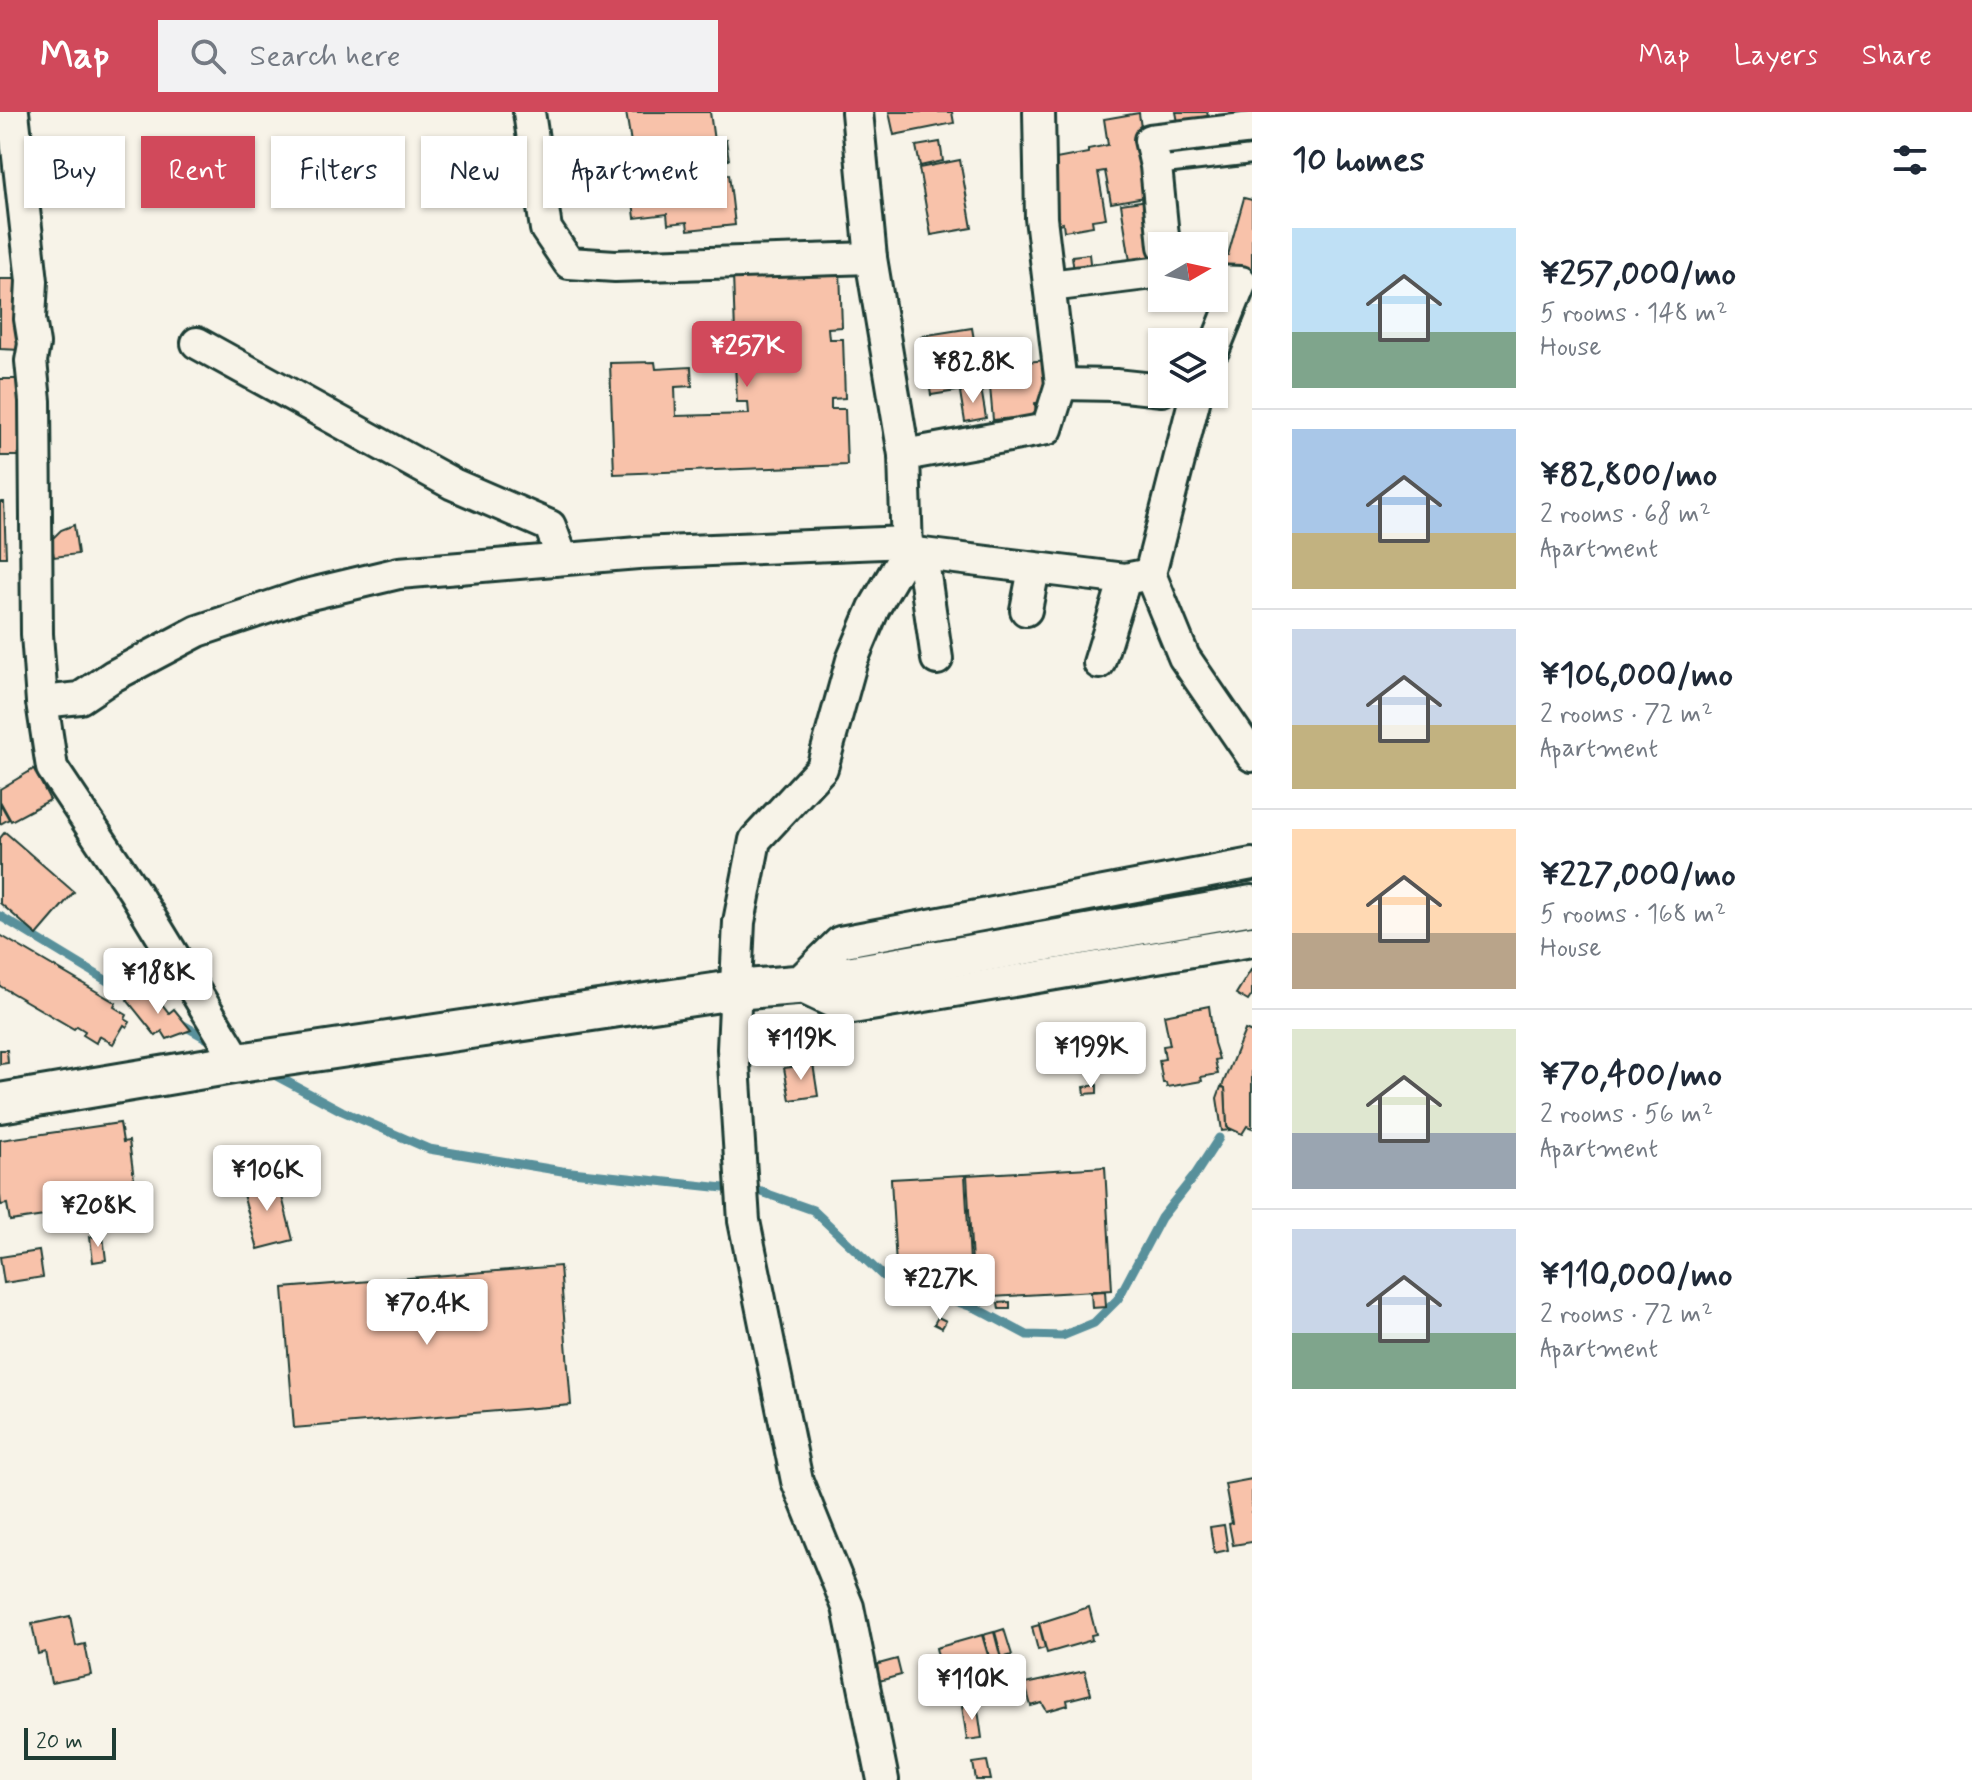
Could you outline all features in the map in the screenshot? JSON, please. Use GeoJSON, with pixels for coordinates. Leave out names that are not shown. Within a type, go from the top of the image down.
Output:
{"type":"FeatureCollection","features":[{"type":"Feature","properties":{"kind":"street"},"geometry":{"type":"LineString","coordinates":[[13,112],[32,281],[30,319],[34,344],[31,361],[35,401],[37,634],[42,702],[52,768],[134,891],[239,1063]]}},
{"type":"Feature","properties":{"kind":"street"},"geometry":{"type":"LineString","coordinates":[[529,112],[546,229],[569,263],[615,266],[871,258]]}},
{"type":"Feature","properties":{"kind":"street"},"geometry":{"type":"LineString","coordinates":[[857,112],[871,258],[904,455],[912,549],[937,659]]}},
{"type":"Feature","properties":{"kind":"street"},"geometry":{"type":"LineString","coordinates":[[904,455],[1047,429],[1061,384],[1041,218],[1039,112]]}},
{"type":"Feature","properties":{"kind":"street"},"geometry":{"type":"LineString","coordinates":[[1163,232],[1156,166],[1150,140],[1252,128]]}},
{"type":"Feature","properties":{"kind":"street"},"geometry":{"type":"LineString","coordinates":[[1050,286],[1148,274]]}},
{"type":"Feature","properties":{"kind":"street"},"geometry":{"type":"LineString","coordinates":[[1222,328],[1241,282],[1228,282]]}},
{"type":"Feature","properties":{"kind":"street"},"geometry":{"type":"LineString","coordinates":[[197,343],[453,484],[550,526],[562,558]]}},
{"type":"Feature","properties":{"kind":"street"},"geometry":{"type":"LineString","coordinates":[[1061,384],[1148,389]]}},
{"type":"Feature","properties":{"kind":"street"},"geometry":{"type":"LineString","coordinates":[[1099,663],[1138,577],[1192,408]]}},
{"type":"Feature","properties":{"kind":"street"},"geometry":{"type":"LineString","coordinates":[[42,702],[80,698],[113,676],[198,631],[302,596],[399,573],[562,558],[912,549],[1034,569],[1138,577]]}},
{"type":"Feature","properties":{"kind":"street"},"geometry":{"type":"LineString","coordinates":[[883,1780],[848,1607],[797,1481],[744,1221],[733,1049],[734,990],[739,922],[755,840],[822,768],[852,660],[874,608],[912,549]]}},
{"type":"Feature","properties":{"kind":"street"},"geometry":{"type":"LineString","coordinates":[[1026,610],[1034,569]]}},
{"type":"Feature","properties":{"kind":"street"},"geometry":{"type":"LineString","coordinates":[[1138,577],[1184,657],[1252,756]]}},
{"type":"Feature","properties":{"kind":"street"},"geometry":{"type":"LineString","coordinates":[[796,985],[840,942],[1252,864]]}},
{"type":"Feature","properties":{"kind":"street"},"geometry":{"type":"LineString","coordinates":[[0,1103],[239,1063],[734,990],[796,985],[1252,905]]}},
{"type":"Feature","properties":{"kind":"street"},"geometry":{"type":"LineString","coordinates":[[796,985],[847,1009],[1252,941]]}},
{"type":"Feature","properties":{"kind":"lane"},"geometry":{"type":"LineString","coordinates":[[1156,166],[1252,155]]}},
{"type":"Feature","properties":{"kind":"building"},"geometry":{"type":"Polygon","coordinates":[[[626,112],[710,112],[713,136],[630,136],[626,112]]]}},
{"type":"Feature","properties":{"kind":"building"},"geometry":{"type":"Polygon","coordinates":[[[889,112],[952,112],[954,123],[894,135],[889,112]]]}},
{"type":"Feature","properties":{"kind":"building"},"geometry":{"type":"Polygon","coordinates":[[[1176,112],[1207,112],[1208,116],[1178,122],[1176,112]]]}},
{"type":"Feature","properties":{"kind":"building"},"geometry":{"type":"Polygon","coordinates":[[[1139,113],[1150,196],[1111,203],[1105,171],[1098,172],[1106,218],[1092,220],[1093,226],[1064,231],[1063,223],[1058,224],[1048,166],[1057,165],[1056,159],[1088,153],[1088,149],[1108,145],[1104,119],[1139,113]]]}},
{"type":"Feature","properties":{"kind":"building"},"geometry":{"type":"Polygon","coordinates":[[[940,142],[943,161],[920,166],[916,146],[940,142]]]}},
{"type":"Feature","properties":{"kind":"building"},"geometry":{"type":"Polygon","coordinates":[[[960,160],[972,228],[931,235],[919,168],[960,160]]]}},
{"type":"Feature","properties":{"kind":"building"},"geometry":{"type":"Polygon","coordinates":[[[727,174],[735,225],[688,230],[687,222],[668,224],[667,214],[635,218],[634,208],[727,208],[727,174]]]}},
{"type":"Feature","properties":{"kind":"building"},"geometry":{"type":"Polygon","coordinates":[[[1244,198],[1252,200],[1252,280],[1228,277],[1228,255],[1244,198]]]}},
{"type":"Feature","properties":{"kind":"building"},"geometry":{"type":"Polygon","coordinates":[[[1148,200],[1152,232],[1148,232],[1148,261],[1143,264],[1142,259],[1130,261],[1121,204],[1148,200]]]}},
{"type":"Feature","properties":{"kind":"building"},"geometry":{"type":"Polygon","coordinates":[[[1089,254],[1091,271],[1074,272],[1072,256],[1089,254]]]}},
{"type":"Feature","properties":{"kind":"building"},"geometry":{"type":"Polygon","coordinates":[[[840,270],[842,327],[828,328],[829,339],[843,339],[845,398],[831,399],[831,409],[845,409],[847,465],[614,474],[610,363],[655,362],[656,369],[691,367],[692,386],[675,387],[676,416],[749,414],[748,402],[737,402],[734,345],[747,345],[747,333],[735,334],[733,274],[840,270]]]}},
{"type":"Feature","properties":{"kind":"building"},"geometry":{"type":"Polygon","coordinates":[[[0,279],[18,279],[21,350],[0,349],[0,279]]]}},
{"type":"Feature","properties":{"kind":"building"},"geometry":{"type":"Polygon","coordinates":[[[972,328],[982,387],[931,395],[928,377],[922,378],[919,358],[925,357],[921,336],[972,328]]]}},
{"type":"Feature","properties":{"kind":"building"},"geometry":{"type":"Polygon","coordinates":[[[1048,360],[1051,401],[1035,403],[1036,416],[993,420],[988,365],[1048,360]]]}},
{"type":"Feature","properties":{"kind":"building"},"geometry":{"type":"Polygon","coordinates":[[[0,379],[27,379],[24,456],[0,456],[0,379]]]}},
{"type":"Feature","properties":{"kind":"building"},"geometry":{"type":"Polygon","coordinates":[[[981,388],[986,418],[965,422],[960,392],[981,388]]]}},
{"type":"Feature","properties":{"kind":"building"},"geometry":{"type":"Polygon","coordinates":[[[0,502],[4,502],[6,557],[0,557],[0,502]]]}},
{"type":"Feature","properties":{"kind":"building"},"geometry":{"type":"Polygon","coordinates":[[[74,525],[78,554],[54,557],[51,540],[61,530],[74,525]]]}},
{"type":"Feature","properties":{"kind":"building"},"geometry":{"type":"Polygon","coordinates":[[[34,769],[50,800],[11,821],[0,801],[0,789],[34,769]]]}},
{"type":"Feature","properties":{"kind":"building"},"geometry":{"type":"Polygon","coordinates":[[[0,803],[9,819],[0,824],[0,803]]]}},
{"type":"Feature","properties":{"kind":"building"},"geometry":{"type":"Polygon","coordinates":[[[5,832],[74,892],[37,935],[0,903],[0,838],[5,832]]]}},
{"type":"Feature","properties":{"kind":"building"},"geometry":{"type":"Polygon","coordinates":[[[0,935],[116,1003],[114,1007],[127,1015],[125,1019],[130,1022],[127,1027],[124,1025],[113,1044],[99,1036],[96,1043],[83,1035],[85,1031],[77,1026],[74,1029],[0,986],[0,935]]]}},
{"type":"Feature","properties":{"kind":"building"},"geometry":{"type":"Polygon","coordinates":[[[1252,968],[1252,995],[1248,1001],[1236,994],[1252,968]]]}},
{"type":"Feature","properties":{"kind":"building"},"geometry":{"type":"Polygon","coordinates":[[[137,992],[141,998],[147,993],[154,1002],[158,999],[169,1013],[174,1009],[191,1030],[167,1039],[162,1031],[156,1036],[127,1000],[137,992]]]}},
{"type":"Feature","properties":{"kind":"building"},"geometry":{"type":"Polygon","coordinates":[[[1209,1006],[1219,1059],[1215,1060],[1218,1074],[1201,1077],[1202,1081],[1167,1087],[1163,1083],[1159,1060],[1165,1059],[1163,1046],[1170,1045],[1164,1015],[1209,1006]]]}},
{"type":"Feature","properties":{"kind":"building"},"geometry":{"type":"Polygon","coordinates":[[[1245,1030],[1252,1033],[1252,1128],[1247,1126],[1242,1134],[1227,1127],[1225,1088],[1222,1086],[1245,1030]]]}},
{"type":"Feature","properties":{"kind":"building"},"geometry":{"type":"Polygon","coordinates":[[[0,1050],[7,1050],[8,1063],[0,1064],[0,1050]]]}},
{"type":"Feature","properties":{"kind":"building"},"geometry":{"type":"Polygon","coordinates":[[[813,1064],[818,1096],[790,1100],[784,1068],[813,1064]]]}},
{"type":"Feature","properties":{"kind":"building"},"geometry":{"type":"Polygon","coordinates":[[[1097,1085],[1097,1093],[1085,1094],[1084,1087],[1097,1085]]]}},
{"type":"Feature","properties":{"kind":"building"},"geometry":{"type":"Polygon","coordinates":[[[1221,1087],[1225,1088],[1227,1127],[1230,1130],[1222,1131],[1217,1098],[1221,1087]]]}},
{"type":"Feature","properties":{"kind":"building"},"geometry":{"type":"Polygon","coordinates":[[[120,1123],[123,1142],[129,1141],[135,1186],[129,1187],[132,1203],[10,1221],[7,1204],[1,1205],[0,1140],[120,1123]]]}},
{"type":"Feature","properties":{"kind":"building"},"geometry":{"type":"Polygon","coordinates":[[[1105,1167],[1112,1290],[974,1298],[967,1175],[1105,1167]]]}},
{"type":"Feature","properties":{"kind":"building"},"geometry":{"type":"Polygon","coordinates":[[[965,1175],[972,1296],[943,1285],[942,1279],[896,1266],[891,1179],[965,1175]]]}},
{"type":"Feature","properties":{"kind":"building"},"geometry":{"type":"Polygon","coordinates":[[[277,1177],[293,1240],[258,1249],[241,1187],[277,1177]]]}},
{"type":"Feature","properties":{"kind":"building"},"geometry":{"type":"Polygon","coordinates":[[[103,1236],[106,1260],[93,1262],[90,1237],[103,1236]]]}},
{"type":"Feature","properties":{"kind":"building"},"geometry":{"type":"Polygon","coordinates":[[[39,1251],[43,1277],[4,1283],[0,1257],[39,1251]]]}},
{"type":"Feature","properties":{"kind":"building"},"geometry":{"type":"Polygon","coordinates":[[[560,1266],[571,1405],[294,1428],[283,1288],[560,1266]]]}},
{"type":"Feature","properties":{"kind":"building"},"geometry":{"type":"Polygon","coordinates":[[[1105,1291],[1106,1307],[1092,1308],[1091,1292],[1105,1291]]]}},
{"type":"Feature","properties":{"kind":"building"},"geometry":{"type":"Polygon","coordinates":[[[1010,1302],[1010,1309],[999,1309],[998,1303],[1010,1302]]]}},
{"type":"Feature","properties":{"kind":"building"},"geometry":{"type":"Polygon","coordinates":[[[938,1317],[946,1321],[942,1328],[934,1324],[938,1317]]]}},
{"type":"Feature","properties":{"kind":"building"},"geometry":{"type":"Polygon","coordinates":[[[1252,1479],[1252,1542],[1233,1545],[1225,1484],[1252,1479]]]}},
{"type":"Feature","properties":{"kind":"building"},"geometry":{"type":"Polygon","coordinates":[[[1224,1525],[1228,1550],[1214,1553],[1210,1527],[1224,1525]]]}},
{"type":"Feature","properties":{"kind":"building"},"geometry":{"type":"Polygon","coordinates":[[[1089,1607],[1096,1634],[1091,1635],[1092,1640],[1047,1653],[1039,1623],[1089,1607]]]}},
{"type":"Feature","properties":{"kind":"building"},"geometry":{"type":"Polygon","coordinates":[[[70,1616],[76,1646],[85,1644],[91,1675],[51,1683],[45,1652],[38,1654],[32,1624],[70,1616]]]}},
{"type":"Feature","properties":{"kind":"building"},"geometry":{"type":"Polygon","coordinates":[[[1039,1625],[1045,1648],[1038,1650],[1032,1627],[1039,1625]]]}},
{"type":"Feature","properties":{"kind":"building"},"geometry":{"type":"Polygon","coordinates":[[[1004,1629],[1012,1655],[1002,1658],[995,1632],[1004,1629]]]}},
{"type":"Feature","properties":{"kind":"building"},"geometry":{"type":"Polygon","coordinates":[[[994,1632],[1001,1659],[991,1662],[983,1635],[994,1632]]]}},
{"type":"Feature","properties":{"kind":"building"},"geometry":{"type":"Polygon","coordinates":[[[982,1635],[990,1662],[940,1674],[936,1648],[982,1635]]]}},
{"type":"Feature","properties":{"kind":"building"},"geometry":{"type":"Polygon","coordinates":[[[897,1659],[901,1675],[879,1681],[875,1665],[897,1659]]]}},
{"type":"Feature","properties":{"kind":"building"},"geometry":{"type":"Polygon","coordinates":[[[1085,1671],[1091,1694],[1067,1700],[1068,1705],[1047,1711],[1042,1703],[1031,1706],[1025,1684],[1085,1671]]]}},
{"type":"Feature","properties":{"kind":"building"},"geometry":{"type":"Polygon","coordinates":[[[977,1703],[982,1738],[967,1740],[962,1706],[977,1703]]]}},
{"type":"Feature","properties":{"kind":"building"},"geometry":{"type":"Polygon","coordinates":[[[987,1761],[991,1780],[976,1780],[973,1763],[987,1761]]]}},
{"type":"Feature","properties":{"kind":"waterway"},"geometry":{"type":"LineString","coordinates":[[0,916],[142,1002]]}},
{"type":"Feature","properties":{"kind":"waterway"},"geometry":{"type":"LineString","coordinates":[[183,1025],[215,1043]]}},
{"type":"Feature","properties":{"kind":"waterway"},"geometry":{"type":"LineString","coordinates":[[267,1071],[342,1111],[429,1149],[562,1171],[762,1192],[813,1210],[883,1276],[978,1309],[1027,1335],[1062,1336],[1094,1323],[1118,1299],[1161,1218],[1219,1138]]}}]}
